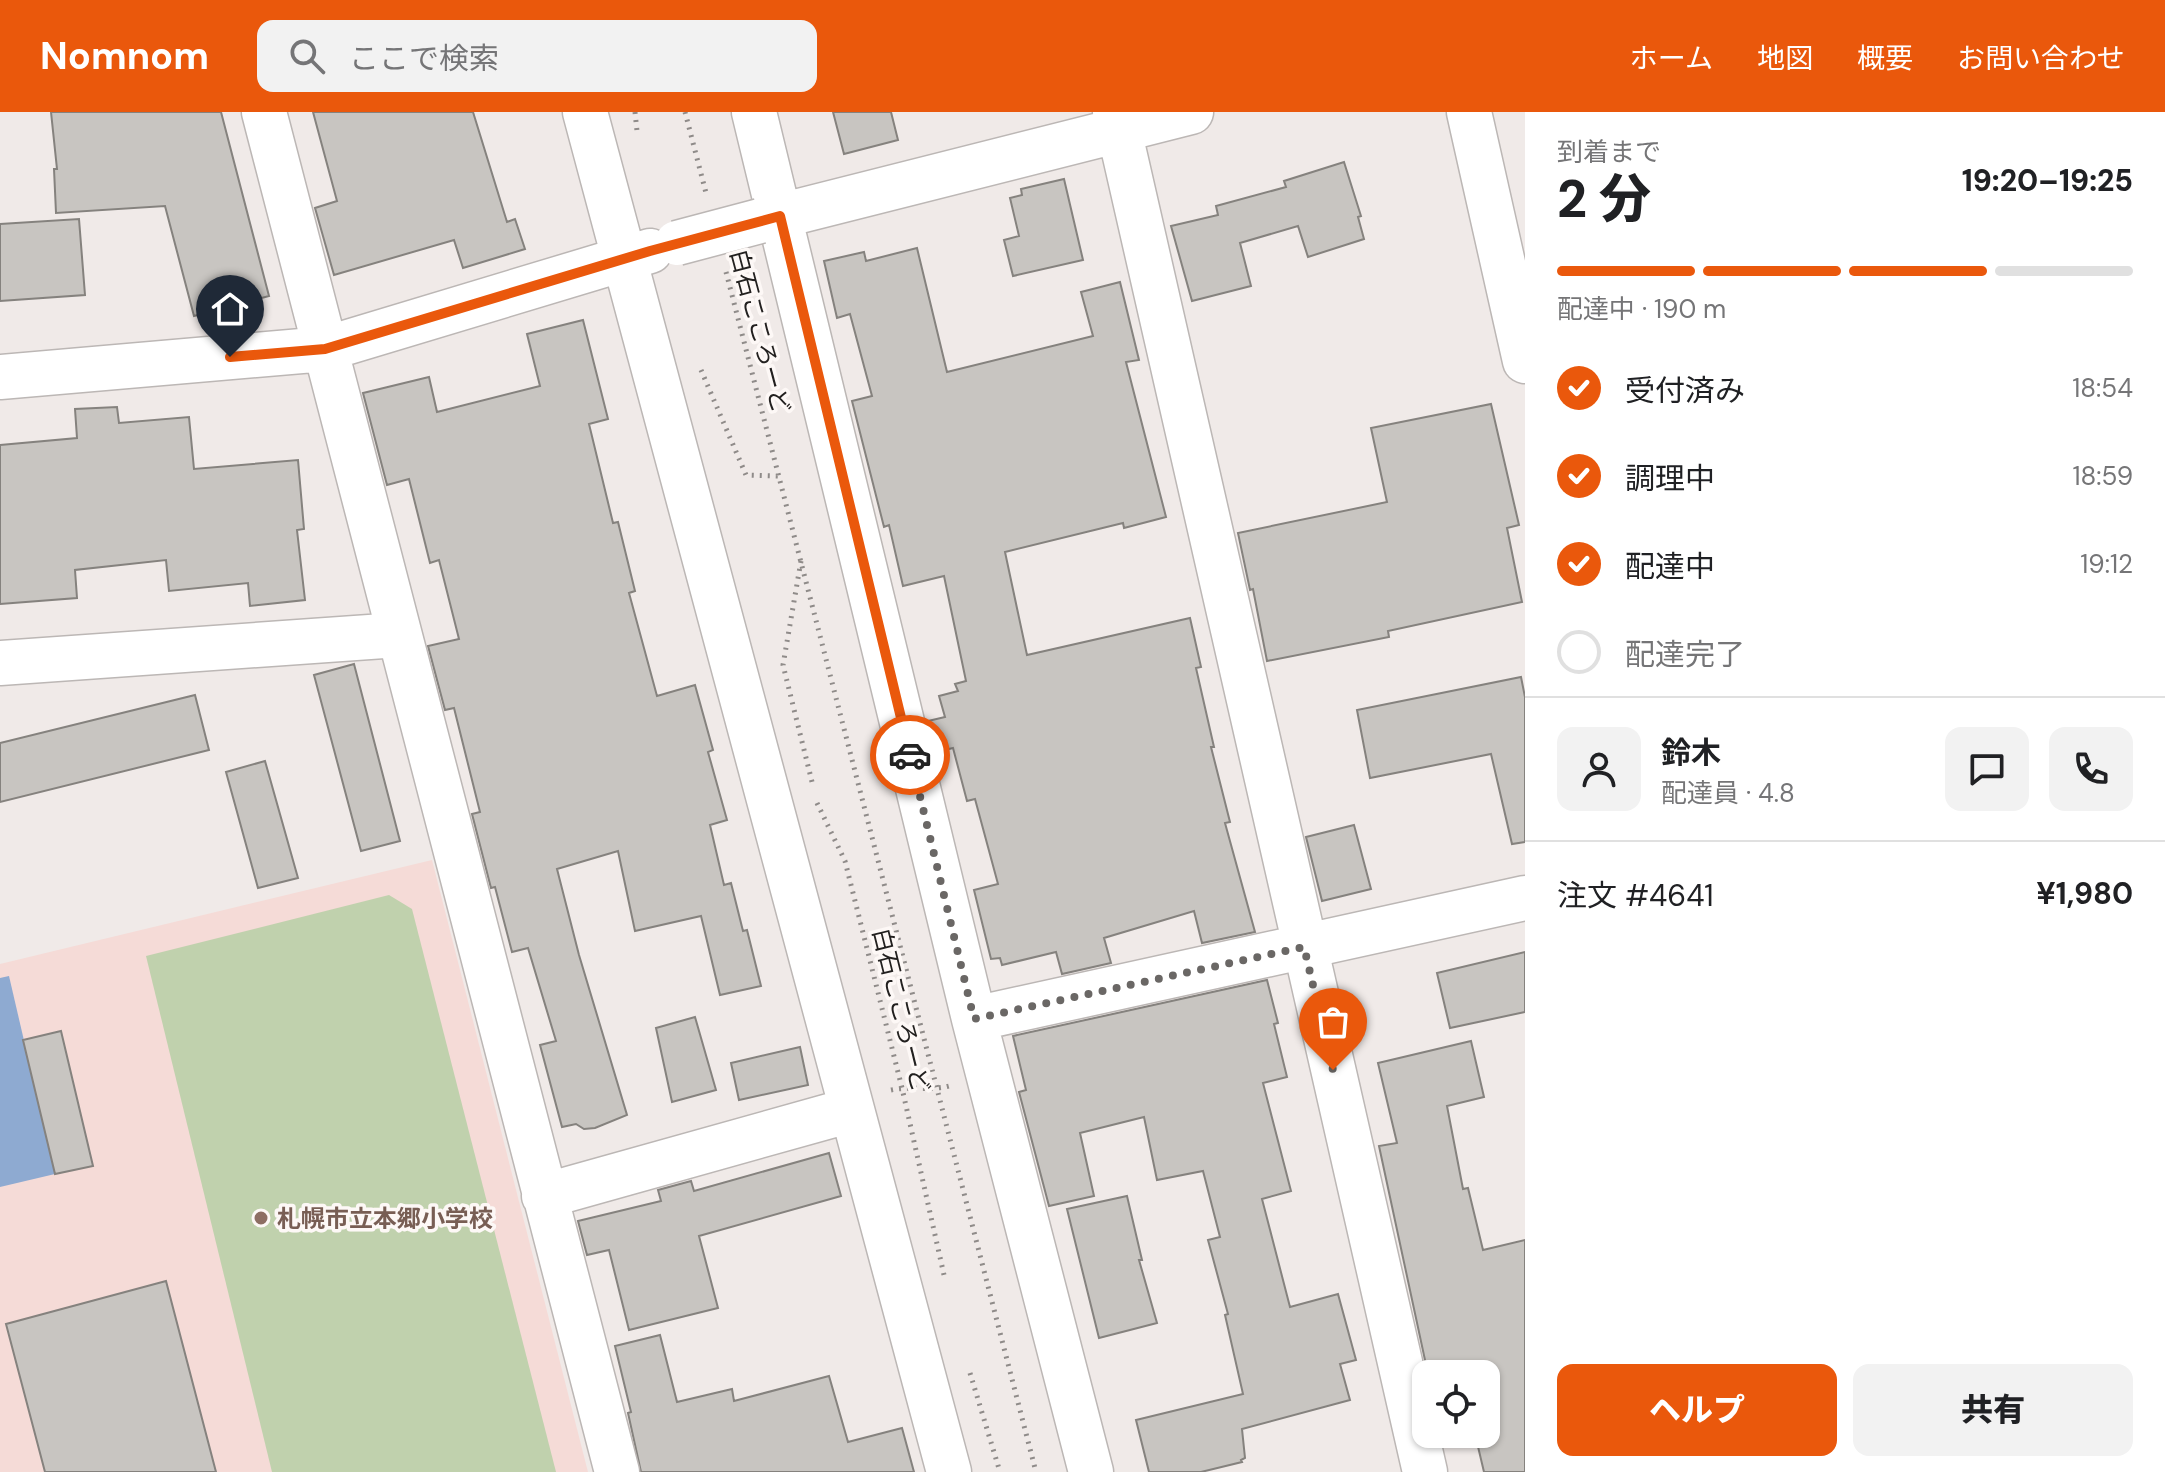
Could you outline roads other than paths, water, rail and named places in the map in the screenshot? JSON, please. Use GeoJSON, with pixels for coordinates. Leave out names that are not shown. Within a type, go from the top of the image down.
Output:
{"type":"FeatureCollection","features":[{"type":"Feature","properties":{"kind":"street"},"geometry":{"type":"LineString","coordinates":[[264,112],[617,1472]]}},
{"type":"Feature","properties":{"kind":"street"},"geometry":{"type":"LineString","coordinates":[[585,112],[949,1472]]}},
{"type":"Feature","properties":{"kind":"street"},"geometry":{"type":"LineString","coordinates":[[754,112],[770,219],[1091,1472]]}},
{"type":"Feature","properties":{"kind":"street"},"geometry":{"type":"LineString","coordinates":[[0,377],[325,349],[677,243],[1118,121],[1191,112]]}},
{"type":"Feature","properties":{"kind":"street"},"geometry":{"type":"LineString","coordinates":[[1469,112],[1525,361]]}},
{"type":"Feature","properties":{"kind":"street"},"geometry":{"type":"LineString","coordinates":[[1118,121],[1425,1472]]}},
{"type":"Feature","properties":{"kind":"street"},"geometry":{"type":"LineString","coordinates":[[0,663],[398,635]]}},
{"type":"Feature","properties":{"kind":"street"},"geometry":{"type":"LineString","coordinates":[[974,1019],[1525,898]]}},
{"type":"Feature","properties":{"kind":"street"},"geometry":{"type":"LineString","coordinates":[[544,1196],[850,1105]]}},
{"type":"Feature","properties":{"kind":"water"},"geometry":{"type":"Polygon","coordinates":[[[9,976],[55,1174],[0,1187],[0,978],[9,976]]]}},
{"type":"Feature","properties":{"kind":"place","name":"札幌市立本郷小学校"},"geometry":{"type":"Point","coordinates":[261,1218]}}]}
